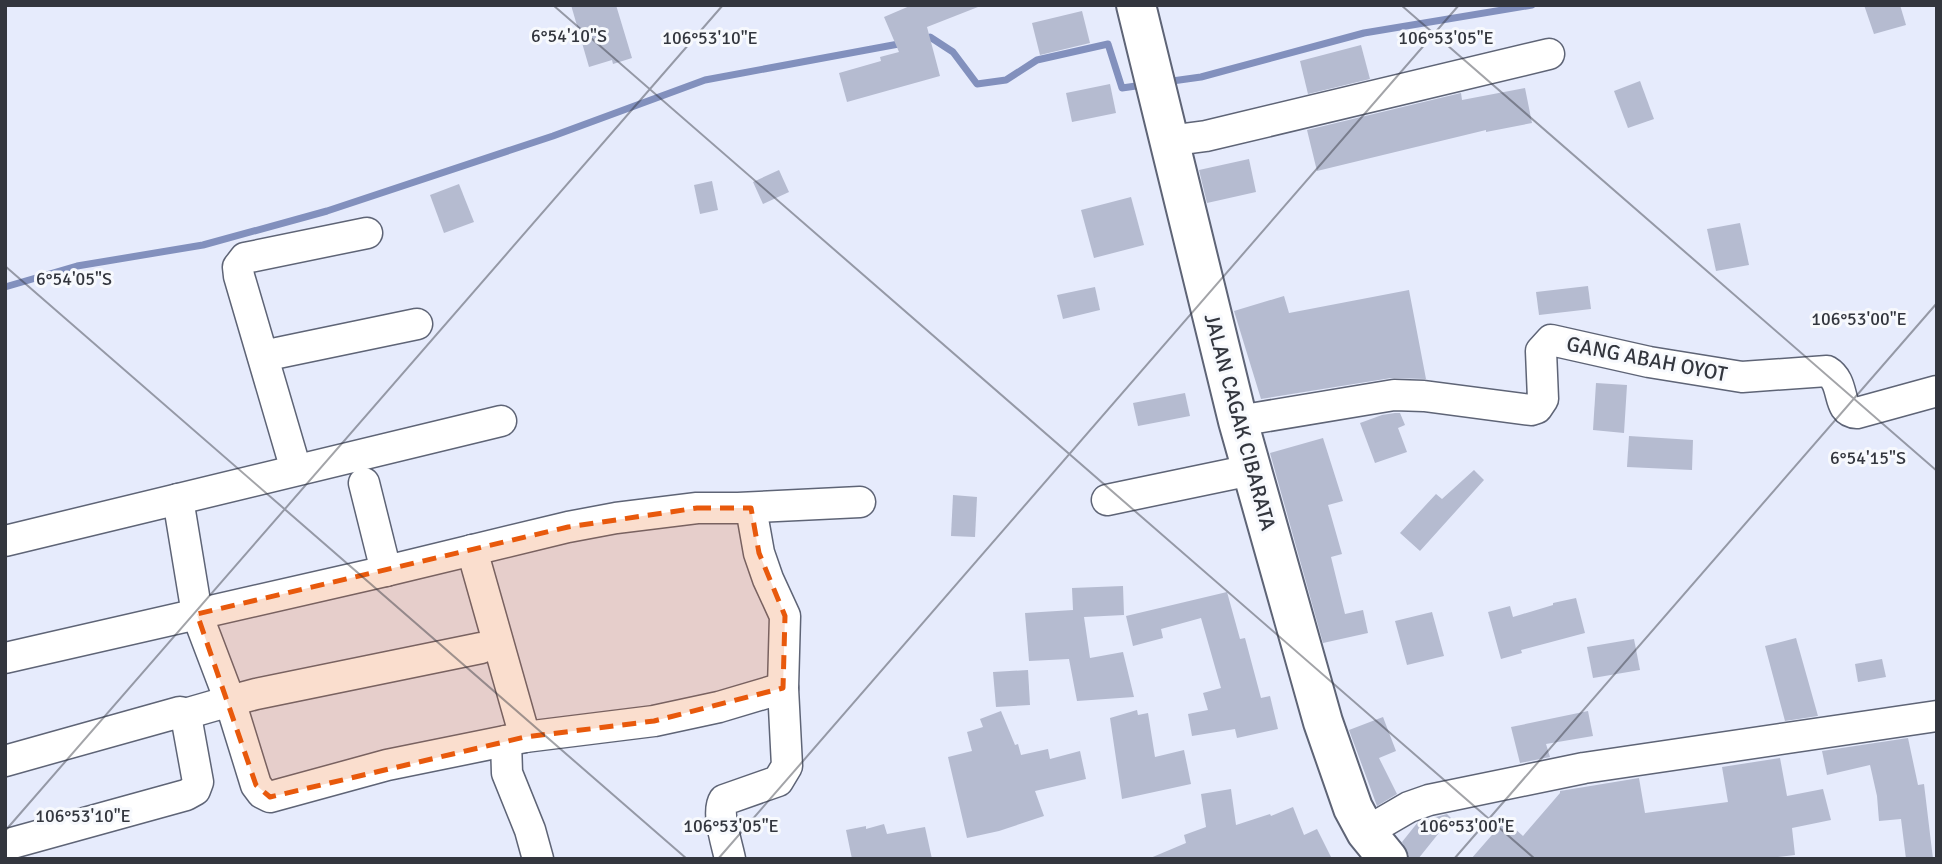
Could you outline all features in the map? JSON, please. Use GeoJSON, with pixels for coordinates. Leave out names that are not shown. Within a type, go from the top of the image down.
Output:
{"type":"FeatureCollection","features":[{"type":"Feature","properties":{"kind":"highway","name":"JALAN CAGAK CIBARATA"},"geometry":{"type":"LineString","coordinates":[[1136,5],[1238,421],[1323,722],[1353,808],[1377,846]]}},
{"type":"Feature","properties":{"kind":"street"},"geometry":{"type":"LineString","coordinates":[[1168,141],[1220,132],[1549,54]]}},
{"type":"Feature","properties":{"kind":"street"},"geometry":{"type":"LineString","coordinates":[[296,470],[238,267],[246,258],[367,233]]}},
{"type":"Feature","properties":{"kind":"street"},"geometry":{"type":"LineString","coordinates":[[263,356],[417,324]]}},
{"type":"Feature","properties":{"kind":"street","name":"GANG ABAH OYOT"},"geometry":{"type":"LineString","coordinates":[[1238,421],[1394,394],[1531,410],[1537,408],[1543,399],[1541,351],[1551,340],[1649,362],[1742,377],[1828,371],[1837,380],[1844,408],[1850,413],[1937,391]]}},
{"type":"Feature","properties":{"kind":"street"},"geometry":{"type":"LineString","coordinates":[[5,541],[501,421]]}},
{"type":"Feature","properties":{"kind":"street"},"geometry":{"type":"LineString","coordinates":[[1107,500],[1251,470]]}},
{"type":"Feature","properties":{"kind":"street"},"geometry":{"type":"LineString","coordinates":[[364,483],[386,570]]}},
{"type":"Feature","properties":{"kind":"street"},"geometry":{"type":"LineString","coordinates":[[178,499],[197,614],[230,701],[256,785],[262,793],[270,797],[387,765],[515,739],[654,721],[719,707],[783,688]]}},
{"type":"Feature","properties":{"kind":"street"},"geometry":{"type":"LineString","coordinates":[[5,658],[616,517],[697,508],[860,502]]}},
{"type":"Feature","properties":{"kind":"street"},"geometry":{"type":"LineString","coordinates":[[730,859],[720,807],[722,803],[778,781],[787,766],[783,688],[785,616],[759,554],[751,508]]}},
{"type":"Feature","properties":{"kind":"street"},"geometry":{"type":"LineString","coordinates":[[472,550],[515,739],[507,773],[530,830],[538,859]]}},
{"type":"Feature","properties":{"kind":"street"},"geometry":{"type":"LineString","coordinates":[[5,761],[180,712],[185,714],[269,691],[481,648]]}},
{"type":"Feature","properties":{"kind":"street"},"geometry":{"type":"LineString","coordinates":[[5,845],[191,793],[198,782],[185,714]]}},
{"type":"Feature","properties":{"kind":"street"},"geometry":{"type":"LineString","coordinates":[[1377,846],[1409,807],[1429,800],[1571,771],[1937,716]]}},
{"type":"Feature","properties":{"kind":"highlighted area"},"geometry":{"type":"Polygon","coordinates":[[[697,508],[751,508],[759,553],[785,616],[783,688],[654,721],[525,737],[270,797],[256,785],[197,614],[568,527],[697,508]]]}},
{"type":"Feature","properties":{"kind":"building"},"geometry":{"type":"Polygon","coordinates":[[[571,5],[616,5],[632,58],[613,64],[612,60],[589,67],[571,5]]]}},
{"type":"Feature","properties":{"kind":"building"},"geometry":{"type":"Polygon","coordinates":[[[912,5],[978,7],[927,27],[940,76],[847,102],[839,73],[881,61],[880,57],[899,52],[884,17],[912,5]]]}},
{"type":"Feature","properties":{"kind":"building"},"geometry":{"type":"Polygon","coordinates":[[[1864,5],[1900,5],[1906,25],[1874,34],[1864,5]]]}},
{"type":"Feature","properties":{"kind":"building"},"geometry":{"type":"Polygon","coordinates":[[[1082,11],[1090,43],[1040,55],[1032,23],[1082,11]]]}},
{"type":"Feature","properties":{"kind":"building"},"geometry":{"type":"Polygon","coordinates":[[[1361,45],[1370,79],[1308,94],[1300,61],[1361,45]]]}},
{"type":"Feature","properties":{"kind":"building"},"geometry":{"type":"Polygon","coordinates":[[[1640,81],[1654,119],[1628,128],[1614,91],[1640,81]]]}},
{"type":"Feature","properties":{"kind":"building"},"geometry":{"type":"Polygon","coordinates":[[[1110,84],[1116,113],[1072,122],[1066,93],[1110,84]]]}},
{"type":"Feature","properties":{"kind":"building"},"geometry":{"type":"Polygon","coordinates":[[[1525,88],[1532,123],[1486,130],[1317,171],[1307,130],[1461,93],[1462,100],[1525,88]]]}},
{"type":"Feature","properties":{"kind":"building"},"geometry":{"type":"Polygon","coordinates":[[[1249,159],[1256,192],[1207,203],[1199,170],[1249,159]]]}},
{"type":"Feature","properties":{"kind":"building"},"geometry":{"type":"Polygon","coordinates":[[[779,170],[789,192],[763,204],[753,182],[779,170]]]}},
{"type":"Feature","properties":{"kind":"building"},"geometry":{"type":"Polygon","coordinates":[[[712,181],[718,210],[700,214],[694,185],[712,181]]]}},
{"type":"Feature","properties":{"kind":"building"},"geometry":{"type":"Polygon","coordinates":[[[459,184],[474,222],[444,233],[430,195],[459,184]]]}},
{"type":"Feature","properties":{"kind":"building"},"geometry":{"type":"Polygon","coordinates":[[[1131,197],[1144,245],[1094,258],[1081,210],[1131,197]]]}},
{"type":"Feature","properties":{"kind":"building"},"geometry":{"type":"Polygon","coordinates":[[[1740,223],[1749,265],[1716,271],[1707,229],[1740,223]]]}},
{"type":"Feature","properties":{"kind":"building"},"geometry":{"type":"Polygon","coordinates":[[[1588,286],[1591,309],[1539,315],[1536,292],[1588,286]]]}},
{"type":"Feature","properties":{"kind":"building"},"geometry":{"type":"Polygon","coordinates":[[[1095,287],[1100,310],[1063,319],[1057,295],[1095,287]]]}},
{"type":"Feature","properties":{"kind":"building"},"geometry":{"type":"Polygon","coordinates":[[[1409,290],[1426,379],[1391,378],[1261,399],[1234,311],[1284,296],[1289,313],[1409,290]]]}},
{"type":"Feature","properties":{"kind":"building"},"geometry":{"type":"Polygon","coordinates":[[[1596,383],[1627,385],[1624,433],[1593,430],[1596,383]]]}},
{"type":"Feature","properties":{"kind":"building"},"geometry":{"type":"Polygon","coordinates":[[[1185,393],[1190,416],[1138,426],[1133,403],[1185,393]]]}},
{"type":"Feature","properties":{"kind":"building"},"geometry":{"type":"Polygon","coordinates":[[[1400,413],[1405,425],[1398,428],[1407,452],[1375,463],[1360,423],[1400,413]]]}},
{"type":"Feature","properties":{"kind":"building"},"geometry":{"type":"Polygon","coordinates":[[[1629,436],[1693,440],[1692,470],[1627,467],[1629,436]]]}},
{"type":"Feature","properties":{"kind":"building"},"geometry":{"type":"Polygon","coordinates":[[[1323,438],[1343,501],[1328,505],[1342,554],[1331,557],[1345,614],[1363,610],[1368,633],[1323,643],[1270,453],[1323,438]]]}},
{"type":"Feature","properties":{"kind":"building"},"geometry":{"type":"Polygon","coordinates":[[[1474,470],[1484,480],[1420,551],[1400,533],[1436,494],[1442,499],[1474,470]]]}},
{"type":"Feature","properties":{"kind":"building"},"geometry":{"type":"Polygon","coordinates":[[[953,495],[977,497],[975,537],[951,536],[953,495]]]}},
{"type":"Feature","properties":{"kind":"building"},"geometry":{"type":"Polygon","coordinates":[[[1123,586],[1124,615],[1084,617],[1090,658],[1123,652],[1134,697],[1077,701],[1069,659],[1029,661],[1025,613],[1073,610],[1072,588],[1123,586]]]}},
{"type":"Feature","properties":{"kind":"building"},"geometry":{"type":"Polygon","coordinates":[[[1227,592],[1240,639],[1245,638],[1261,698],[1270,696],[1278,729],[1237,738],[1235,729],[1192,736],[1188,714],[1208,710],[1203,693],[1221,688],[1201,618],[1161,629],[1163,638],[1133,646],[1126,616],[1227,592]]]}},
{"type":"Feature","properties":{"kind":"building"},"geometry":{"type":"Polygon","coordinates":[[[1576,598],[1585,633],[1521,650],[1522,653],[1501,659],[1488,612],[1510,606],[1513,617],[1576,598]]]}},
{"type":"Feature","properties":{"kind":"building"},"geometry":{"type":"Polygon","coordinates":[[[1432,612],[1444,656],[1407,665],[1395,621],[1432,612]]]}},
{"type":"Feature","properties":{"kind":"building"},"geometry":{"type":"Polygon","coordinates":[[[1796,638],[1818,716],[1785,721],[1765,646],[1796,638]]]}},
{"type":"Feature","properties":{"kind":"building"},"geometry":{"type":"Polygon","coordinates":[[[1634,639],[1640,670],[1593,678],[1587,647],[1634,639]]]}},
{"type":"Feature","properties":{"kind":"building"},"geometry":{"type":"Polygon","coordinates":[[[1882,659],[1886,677],[1858,682],[1855,664],[1882,659]]]}},
{"type":"Feature","properties":{"kind":"building"},"geometry":{"type":"Polygon","coordinates":[[[1028,670],[1030,705],[996,707],[993,672],[1028,670]]]}},
{"type":"Feature","properties":{"kind":"building"},"geometry":{"type":"Polygon","coordinates":[[[1137,710],[1138,715],[1148,713],[1155,757],[1184,750],[1191,784],[1122,799],[1110,718],[1137,710]]]}},
{"type":"Feature","properties":{"kind":"building"},"geometry":{"type":"Polygon","coordinates":[[[1001,711],[1021,755],[1048,749],[1050,759],[1080,751],[1086,779],[1035,791],[1044,816],[967,838],[948,757],[972,751],[967,732],[983,727],[980,719],[1001,711]]]}},
{"type":"Feature","properties":{"kind":"building"},"geometry":{"type":"Polygon","coordinates":[[[1588,711],[1593,736],[1546,744],[1550,757],[1520,763],[1511,727],[1588,711]]]}},
{"type":"Feature","properties":{"kind":"building"},"geometry":{"type":"Polygon","coordinates":[[[1383,717],[1396,751],[1379,758],[1397,794],[1377,806],[1349,730],[1383,717]]]}},
{"type":"Feature","properties":{"kind":"building"},"geometry":{"type":"Polygon","coordinates":[[[1908,738],[1918,785],[1924,784],[1933,859],[1906,859],[1901,819],[1879,821],[1870,765],[1827,775],[1822,751],[1908,738]]]}},
{"type":"Feature","properties":{"kind":"building"},"geometry":{"type":"Polygon","coordinates":[[[1780,758],[1787,796],[1823,789],[1831,820],[1792,828],[1795,855],[1761,859],[1471,859],[1505,820],[1523,836],[1560,791],[1639,778],[1645,813],[1728,802],[1722,767],[1780,758]]]}},
{"type":"Feature","properties":{"kind":"building"},"geometry":{"type":"Polygon","coordinates":[[[1231,789],[1236,825],[1293,807],[1304,835],[1317,829],[1332,859],[1148,859],[1186,843],[1184,835],[1206,827],[1201,794],[1231,789]]]}},
{"type":"Feature","properties":{"kind":"building"},"geometry":{"type":"Polygon","coordinates":[[[1447,814],[1451,818],[1418,859],[1409,859],[1402,842],[1418,822],[1447,814]]]}},
{"type":"Feature","properties":{"kind":"building"},"geometry":{"type":"Polygon","coordinates":[[[884,824],[887,834],[925,827],[932,859],[852,859],[846,830],[866,826],[866,829],[884,824]]]}},
{"type":"Feature","properties":{"kind":"waterway"},"geometry":{"type":"LineString","coordinates":[[1165,82],[1201,77],[1364,33],[1532,5]]}},
{"type":"Feature","properties":{"kind":"waterway"},"geometry":{"type":"LineString","coordinates":[[923,39],[930,37],[953,52],[977,84],[1006,80],[1037,60],[1108,44],[1122,88],[1143,85]]}},
{"type":"Feature","properties":{"kind":"waterway"},"geometry":{"type":"LineString","coordinates":[[5,287],[77,266],[203,245],[327,211],[553,136],[705,80],[904,43]]}}]}
